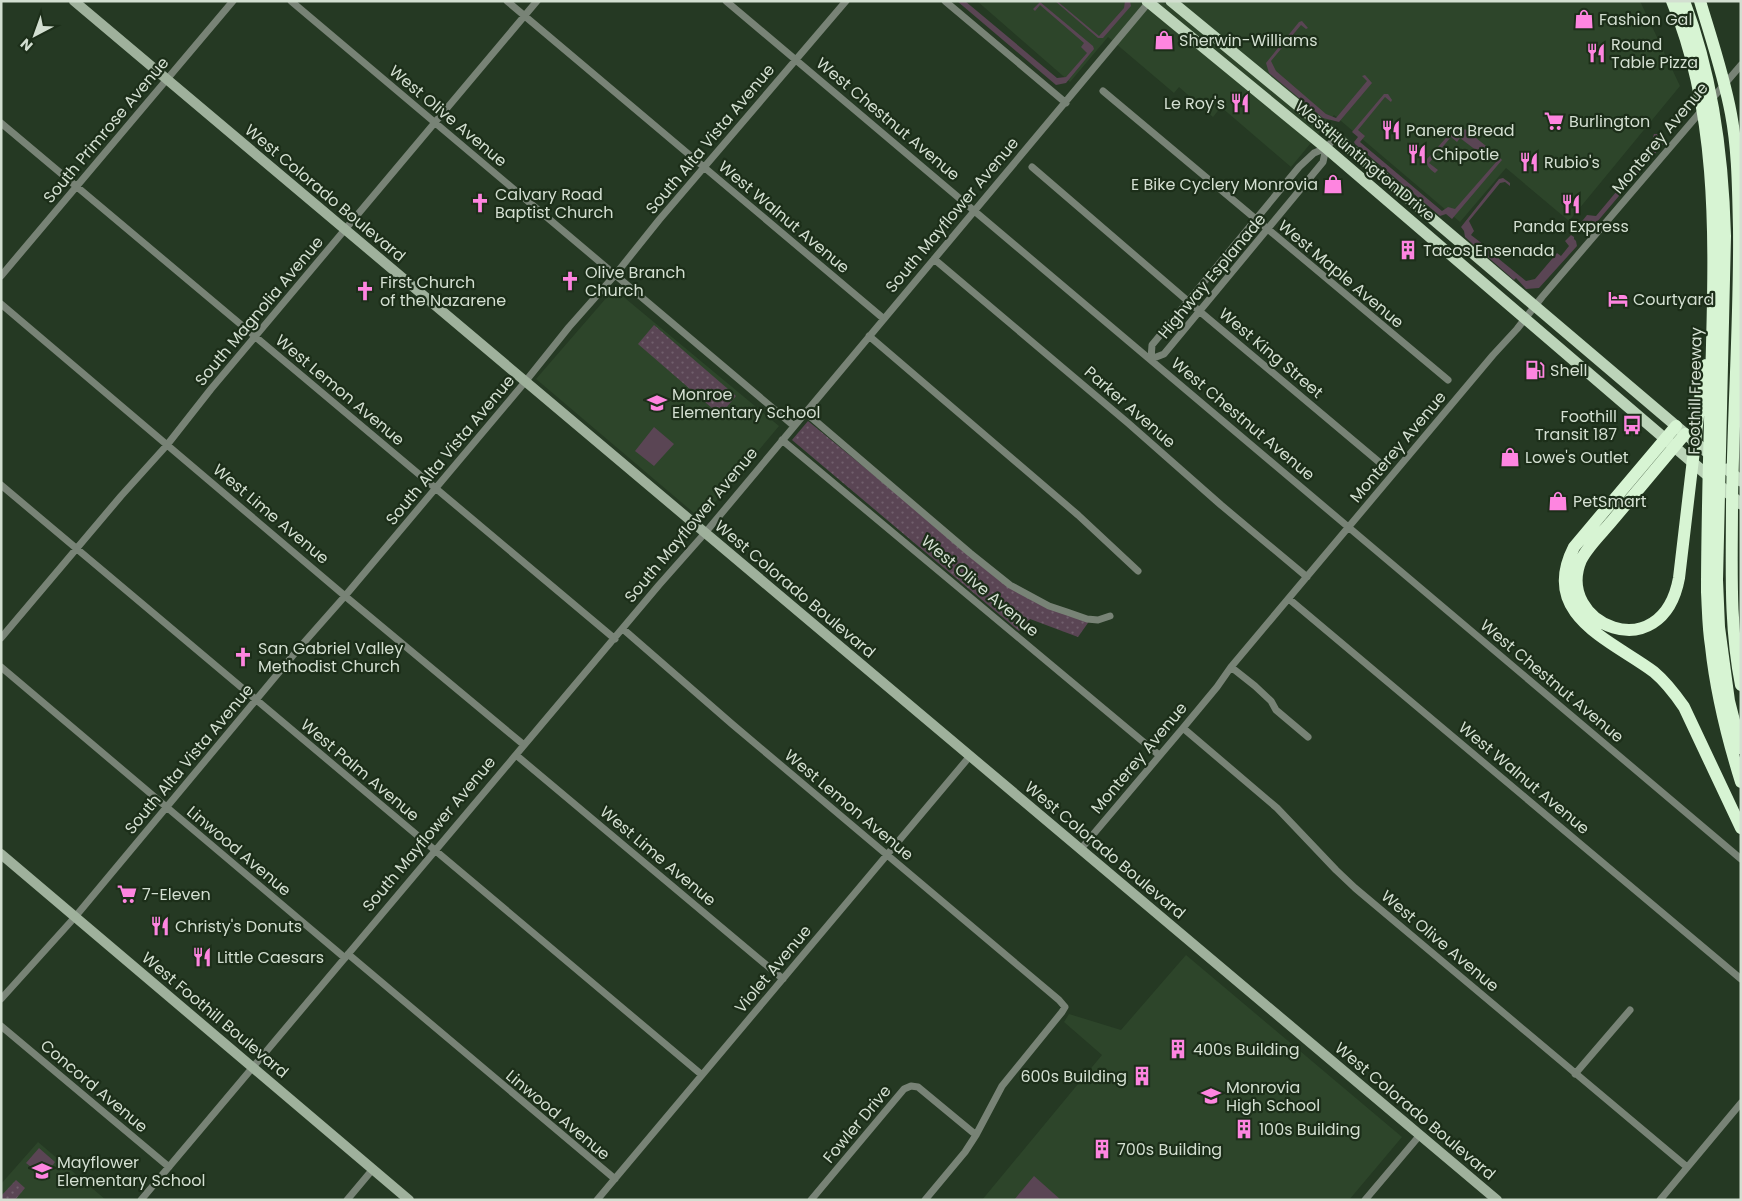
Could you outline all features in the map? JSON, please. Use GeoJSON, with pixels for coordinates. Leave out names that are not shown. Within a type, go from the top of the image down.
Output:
{"type":"FeatureCollection","features":[{"type":"Feature","properties":{"kind":"highway","name":"Foothill Freeway"},"geometry":{"type":"LineString","coordinates":[[1672,1],[1682,24],[1697,83],[1708,139],[1714,235],[1712,330],[1722,434],[1720,515],[1731,562],[1733,619],[1737,666],[1741,685]]}},
{"type":"Feature","properties":{"kind":"highway"},"geometry":{"type":"LineString","coordinates":[[1684,1],[1711,64]]}},
{"type":"Feature","properties":{"kind":"highway"},"geometry":{"type":"LineString","coordinates":[[1690,1],[1711,64],[1724,122],[1725,236],[1722,434]]}},
{"type":"Feature","properties":{"kind":"highway","name":"Foothill Freeway"},"geometry":{"type":"LineString","coordinates":[[1700,1],[1724,122],[1734,139],[1738,207],[1737,328],[1722,434],[1720,515],[1707,592],[1710,645],[1717,689],[1728,738],[1741,782]]}},
{"type":"Feature","properties":{"kind":"highway"},"geometry":{"type":"LineString","coordinates":[[1734,139],[1741,157]]}},
{"type":"Feature","properties":{"kind":"highway"},"geometry":{"type":"LineString","coordinates":[[1737,328],[1741,377]]}},
{"type":"Feature","properties":{"kind":"highway"},"geometry":{"type":"LineString","coordinates":[[1670,442],[1632,496],[1581,560],[1578,572],[1579,592],[1587,610],[1598,621],[1618,629],[1640,628],[1654,622],[1664,614],[1671,604],[1679,578],[1698,414],[1712,330]]}},
{"type":"Feature","properties":{"kind":"highway"},"geometry":{"type":"LineString","coordinates":[[1681,430],[1574,547],[1566,570],[1566,589],[1571,606],[1585,624],[1654,672],[1676,695],[1684,707],[1741,828]]}},
{"type":"Feature","properties":{"kind":"highway"},"geometry":{"type":"LineString","coordinates":[[1720,515],[1726,633],[1741,720]]}},
{"type":"Feature","properties":{"kind":"highway"},"geometry":{"type":"LineString","coordinates":[[1720,515],[1717,580],[1719,627],[1729,701],[1741,748]]}},
{"type":"Feature","properties":{"kind":"main road","name":"West Huntington Drive"},"geometry":{"type":"LineString","coordinates":[[1171,1],[1336,137],[1741,481]]}},
{"type":"Feature","properties":{"kind":"main road","name":"West Huntington Drive"},"geometry":{"type":"LineString","coordinates":[[1149,2],[1326,148],[1741,504]]}},
{"type":"Feature","properties":{"kind":"street","name":"West Colorado Boulevard"},"geometry":{"type":"LineString","coordinates":[[74,1],[1497,1200]]}},
{"type":"Feature","properties":{"kind":"street","name":"South Primrose Avenue"},"geometry":{"type":"LineString","coordinates":[[1,276],[233,1]]}},
{"type":"Feature","properties":{"kind":"street","name":"West Olive Avenue"},"geometry":{"type":"LineString","coordinates":[[290,1],[794,426]]}},
{"type":"Feature","properties":{"kind":"street","name":"West Walnut Avenue"},"geometry":{"type":"LineString","coordinates":[[507,1],[884,319]]}},
{"type":"Feature","properties":{"kind":"street","name":"South Magnolia Avenue"},"geometry":{"type":"LineString","coordinates":[[1,638],[76,548],[167,445],[211,389],[537,1]]}},
{"type":"Feature","properties":{"kind":"street","name":"West Chestnut Avenue"},"geometry":{"type":"LineString","coordinates":[[726,1],[1741,859]]}},
{"type":"Feature","properties":{"kind":"street","name":"South Alta Vista Avenue"},"geometry":{"type":"LineString","coordinates":[[1,999],[75,917],[300,647],[525,382],[569,327],[615,275],[659,220],[846,1]]}},
{"type":"Feature","properties":{"kind":"street"},"geometry":{"type":"LineString","coordinates":[[945,1],[1066,103]]}},
{"type":"Feature","properties":{"kind":"street","name":"South Mayflower Avenue"},"geometry":{"type":"LineString","coordinates":[[140,1200],[705,533],[1149,2]]}},
{"type":"Feature","properties":{"kind":"street","name":"Monterey Avenue"},"geometry":{"type":"LineString","coordinates":[[1080,850],[1217,687],[1230,667],[1493,355],[1526,319],[1534,306],[1741,65]]}},
{"type":"Feature","properties":{"kind":"street","name":"West Maple Avenue"},"geometry":{"type":"LineString","coordinates":[[1102,91],[1448,380]]}},
{"type":"Feature","properties":{"kind":"street","name":"West Lemon Avenue"},"geometry":{"type":"LineString","coordinates":[[1,123],[615,639]]}},
{"type":"Feature","properties":{"kind":"street","name":"Highway Esplanade"},"geometry":{"type":"LineString","coordinates":[[1326,148],[1323,162],[1268,231],[1164,354],[1151,359],[1152,345],[1299,167],[1314,153],[1326,148],[1336,137]]}},
{"type":"Feature","properties":{"kind":"street","name":"West King Street"},"geometry":{"type":"LineString","coordinates":[[1032,167],[1379,462]]}},
{"type":"Feature","properties":{"kind":"street","name":"Parker Avenue"},"geometry":{"type":"LineString","coordinates":[[934,259],[1306,577]]}},
{"type":"Feature","properties":{"kind":"street","name":"West Lime Avenue"},"geometry":{"type":"LineString","coordinates":[[1,304],[524,745]]}},
{"type":"Feature","properties":{"kind":"street"},"geometry":{"type":"LineString","coordinates":[[869,336],[1078,515],[1138,571]]}},
{"type":"Feature","properties":{"kind":"street","name":"West Olive Avenue"},"geometry":{"type":"LineString","coordinates":[[805,412],[1010,585],[1049,606],[1067,612],[1098,620],[1110,616]]}},
{"type":"Feature","properties":{"kind":"street","name":"West Olive Avenue"},"geometry":{"type":"LineString","coordinates":[[782,440],[1159,755]]}},
{"type":"Feature","properties":{"kind":"street","name":"West Palm Avenue"},"geometry":{"type":"LineString","coordinates":[[1,485],[702,1075]]}},
{"type":"Feature","properties":{"kind":"street","name":"West Walnut Avenue"},"geometry":{"type":"LineString","coordinates":[[1289,599],[1741,979]]}},
{"type":"Feature","properties":{"kind":"street","name":"West Lemon Avenue"},"geometry":{"type":"LineString","coordinates":[[623,629],[1060,1000],[1065,1007],[1002,1086],[976,1136]]}},
{"type":"Feature","properties":{"kind":"street","name":"Linwood Avenue"},"geometry":{"type":"LineString","coordinates":[[1,667],[166,808],[615,1180]]}},
{"type":"Feature","properties":{"kind":"street"},"geometry":{"type":"LineString","coordinates":[[1230,667],[1260,691],[1271,701],[1276,710],[1308,737]]}},
{"type":"Feature","properties":{"kind":"street","name":"West Olive Avenue"},"geometry":{"type":"LineString","coordinates":[[1183,728],[1277,808],[1355,888],[1687,1168]]}},
{"type":"Feature","properties":{"kind":"street","name":"West Lime Avenue"},"geometry":{"type":"LineString","coordinates":[[516,754],[782,979]]}},
{"type":"Feature","properties":{"kind":"street","name":"Violet Avenue"},"geometry":{"type":"LineString","coordinates":[[598,1200],[970,756]]}},
{"type":"Feature","properties":{"kind":"street","name":"West Foothill Boulevard"},"geometry":{"type":"LineString","coordinates":[[1,854],[409,1200]]}},
{"type":"Feature","properties":{"kind":"street"},"geometry":{"type":"LineString","coordinates":[[1575,1074],[1630,1010]]}},
{"type":"Feature","properties":{"kind":"street","name":"Concord Avenue"},"geometry":{"type":"LineString","coordinates":[[1,1026],[168,1167]]}},
{"type":"Feature","properties":{"kind":"street","name":"Fowler Drive"},"geometry":{"type":"LineString","coordinates":[[811,1200],[904,1089],[911,1086],[918,1087],[976,1136]]}},
{"type":"Feature","properties":{"kind":"street"},"geometry":{"type":"LineString","coordinates":[[1660,1200],[1741,1103]]}},
{"type":"Feature","properties":{"kind":"street"},"geometry":{"type":"LineString","coordinates":[[1365,1200],[1420,1135]]}},
{"type":"Feature","properties":{"kind":"street"},"geometry":{"type":"LineString","coordinates":[[925,1200],[976,1136]]}},
{"type":"Feature","properties":{"kind":"street"},"geometry":{"type":"LineString","coordinates":[[347,1200],[373,1169]]}},
{"type":"Feature","properties":{"kind":"shaded area"},"geometry":{"type":"Polygon","coordinates":[[[957,1],[965,1],[1057,78],[1066,77],[1087,53],[1081,47],[1084,43],[1040,5],[1035,11],[1033,9],[1040,2],[1093,46],[1094,49],[1066,83],[1056,85],[957,1]]]}},
{"type":"Feature","properties":{"kind":"shaded area"},"geometry":{"type":"Polygon","coordinates":[[[977,1],[1640,1],[1680,86],[1569,221],[1506,168],[1460,222],[1334,115],[1291,167],[1221,107],[1213,117],[1179,87],[1174,93],[1108,37],[1070,82],[977,1]]]}},
{"type":"Feature","properties":{"kind":"shaded area"},"geometry":{"type":"Polygon","coordinates":[[[1055,1],[1099,36],[1124,8],[1125,1],[1130,1],[1131,6],[1103,38],[1098,38],[1055,1]]]}},
{"type":"Feature","properties":{"kind":"shaded area"},"geometry":{"type":"Polygon","coordinates":[[[1302,21],[1308,28],[1306,29],[1301,25],[1271,61],[1276,71],[1326,114],[1336,118],[1367,81],[1362,76],[1365,75],[1372,83],[1339,122],[1323,118],[1269,73],[1266,63],[1299,22],[1302,21]]]}},
{"type":"Feature","properties":{"kind":"shaded area"},"geometry":{"type":"Polygon","coordinates":[[[1384,94],[1388,94],[1392,100],[1391,102],[1385,97],[1358,130],[1365,136],[1360,142],[1442,211],[1448,207],[1455,209],[1497,161],[1491,156],[1494,152],[1502,160],[1452,219],[1446,214],[1440,216],[1355,144],[1354,142],[1358,137],[1352,132],[1384,94]]]}},
{"type":"Feature","properties":{"kind":"shaded area"},"geometry":{"type":"Polygon","coordinates":[[[1454,129],[1460,134],[1465,129],[1486,146],[1486,149],[1481,154],[1460,138],[1457,142],[1451,137],[1429,163],[1438,170],[1435,173],[1428,166],[1427,159],[1454,129]]]}},
{"type":"Feature","properties":{"kind":"shaded area"},"geometry":{"type":"Polygon","coordinates":[[[1654,134],[1657,134],[1663,144],[1591,229],[1586,228],[1584,230],[1579,225],[1587,215],[1596,216],[1657,143],[1653,137],[1654,134]]]}},
{"type":"Feature","properties":{"kind":"shaded area"},"geometry":{"type":"Polygon","coordinates":[[[1503,178],[1510,183],[1510,186],[1505,182],[1500,183],[1469,221],[1474,231],[1471,235],[1493,252],[1496,248],[1498,249],[1499,259],[1526,281],[1535,279],[1557,253],[1561,256],[1569,246],[1565,241],[1571,235],[1576,241],[1577,246],[1539,288],[1526,289],[1516,278],[1514,280],[1465,237],[1461,227],[1499,179],[1503,178]]]}},
{"type":"Feature","properties":{"kind":"shaded area","name":"Monroe Elementary School"},"geometry":{"type":"Polygon","coordinates":[[[614,289],[779,426],[701,519],[536,379],[614,289]]]}},
{"type":"Feature","properties":{"kind":"shaded area"},"geometry":{"type":"Polygon","coordinates":[[[654,325],[736,396],[720,415],[638,344],[654,325]]]}},
{"type":"Feature","properties":{"kind":"shaded area"},"geometry":{"type":"Polygon","coordinates":[[[808,421],[1009,586],[1090,620],[1078,637],[1030,619],[1019,631],[792,440],[808,421]]]}},
{"type":"Feature","properties":{"kind":"shaded area"},"geometry":{"type":"Polygon","coordinates":[[[654,427],[674,444],[654,466],[635,451],[654,427]]]}},
{"type":"Feature","properties":{"kind":"shaded area","name":"Monrovia High School"},"geometry":{"type":"Polygon","coordinates":[[[1186,955],[1402,1137],[1349,1200],[982,1200],[1102,1055],[1064,1022],[1069,1014],[1121,1030],[1186,955]]]}},
{"type":"Feature","properties":{"kind":"shaded area","name":"Mayflower Elementary School"},"geometry":{"type":"Polygon","coordinates":[[[38,1142],[106,1200],[1,1200],[1,1184],[38,1142]]]}},
{"type":"Feature","properties":{"kind":"shaded area"},"geometry":{"type":"Polygon","coordinates":[[[39,1148],[55,1162],[44,1177],[26,1163],[39,1148]]]}},
{"type":"Feature","properties":{"kind":"shaded area"},"geometry":{"type":"Polygon","coordinates":[[[1034,1176],[1061,1200],[1014,1200],[1034,1176]]]}},
{"type":"Feature","properties":{"kind":"shaded area"},"geometry":{"type":"Polygon","coordinates":[[[16,1180],[25,1188],[15,1200],[1,1200],[1,1196],[16,1180]]]}},
{"type":"Feature","properties":{"kind":"place","name":"Fashion Gal"},"geometry":{"type":"Point","coordinates":[1584,19]}},
{"type":"Feature","properties":{"kind":"place","name":"Sherwin-Williams"},"geometry":{"type":"Point","coordinates":[1164,40]}},
{"type":"Feature","properties":{"kind":"place","name":"Round Table Pizza"},"geometry":{"type":"Point","coordinates":[1596,53]}},
{"type":"Feature","properties":{"kind":"place","name":"Le Roy's"},"geometry":{"type":"Point","coordinates":[1240,103]}},
{"type":"Feature","properties":{"kind":"place","name":"Burlington"},"geometry":{"type":"Point","coordinates":[1554,121]}},
{"type":"Feature","properties":{"kind":"place","name":"Panera Bread"},"geometry":{"type":"Point","coordinates":[1391,130]}},
{"type":"Feature","properties":{"kind":"place","name":"Chipotle"},"geometry":{"type":"Point","coordinates":[1417,154]}},
{"type":"Feature","properties":{"kind":"place","name":"Rubio's"},"geometry":{"type":"Point","coordinates":[1529,162]}},
{"type":"Feature","properties":{"kind":"place","name":"E Bike Cyclery Monrovia"},"geometry":{"type":"Point","coordinates":[1333,184]}},
{"type":"Feature","properties":{"kind":"place","name":"Calvary Road Baptist Church"},"geometry":{"type":"Point","coordinates":[480,203]}},
{"type":"Feature","properties":{"kind":"place","name":"Panda Express"},"geometry":{"type":"Point","coordinates":[1571,204]}},
{"type":"Feature","properties":{"kind":"place","name":"Tacos Ensenada"},"geometry":{"type":"Point","coordinates":[1408,250]}},
{"type":"Feature","properties":{"kind":"place","name":"Olive Branch Church"},"geometry":{"type":"Point","coordinates":[570,281]}},
{"type":"Feature","properties":{"kind":"place","name":"First Church of the Nazarene"},"geometry":{"type":"Point","coordinates":[365,291]}},
{"type":"Feature","properties":{"kind":"place","name":"Courtyard"},"geometry":{"type":"Point","coordinates":[1618,299]}},
{"type":"Feature","properties":{"kind":"place","name":"Shell"},"geometry":{"type":"Point","coordinates":[1535,370]}},
{"type":"Feature","properties":{"kind":"place","name":"Monroe Elementary School"},"geometry":{"type":"Point","coordinates":[657,403]}},
{"type":"Feature","properties":{"kind":"place","name":"Foothill Transit 187"},"geometry":{"type":"Point","coordinates":[1632,425]}},
{"type":"Feature","properties":{"kind":"place","name":"Lowe's Outlet"},"geometry":{"type":"Point","coordinates":[1510,457]}},
{"type":"Feature","properties":{"kind":"place","name":"PetSmart"},"geometry":{"type":"Point","coordinates":[1558,501]}},
{"type":"Feature","properties":{"kind":"place","name":"San Gabriel Valley Methodist Church"},"geometry":{"type":"Point","coordinates":[243,657]}},
{"type":"Feature","properties":{"kind":"place","name":"7-Eleven"},"geometry":{"type":"Point","coordinates":[127,894]}},
{"type":"Feature","properties":{"kind":"place","name":"Christy's Donuts"},"geometry":{"type":"Point","coordinates":[160,926]}},
{"type":"Feature","properties":{"kind":"place","name":"Little Caesars"},"geometry":{"type":"Point","coordinates":[202,957]}},
{"type":"Feature","properties":{"kind":"place","name":"400s Building"},"geometry":{"type":"Point","coordinates":[1178,1049]}},
{"type":"Feature","properties":{"kind":"place","name":"600s Building"},"geometry":{"type":"Point","coordinates":[1142,1076]}},
{"type":"Feature","properties":{"kind":"place","name":"Monrovia High School"},"geometry":{"type":"Point","coordinates":[1211,1096]}},
{"type":"Feature","properties":{"kind":"place","name":"100s Building"},"geometry":{"type":"Point","coordinates":[1244,1129]}},
{"type":"Feature","properties":{"kind":"place","name":"700s Building"},"geometry":{"type":"Point","coordinates":[1102,1149]}},
{"type":"Feature","properties":{"kind":"place","name":"Mayflower Elementary School"},"geometry":{"type":"Point","coordinates":[42,1171]}}]}
